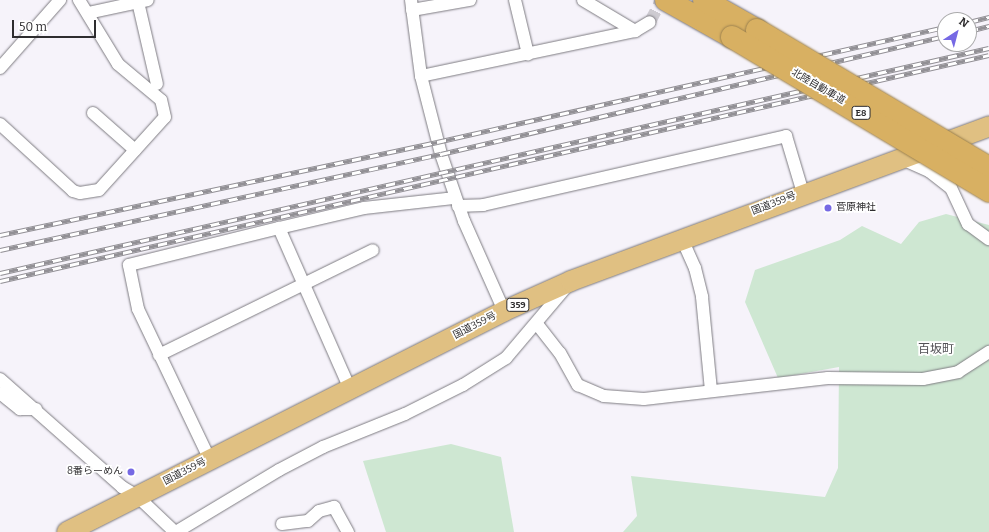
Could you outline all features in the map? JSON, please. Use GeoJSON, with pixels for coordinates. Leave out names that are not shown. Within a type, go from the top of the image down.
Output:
{"type":"FeatureCollection","features":[{"type":"Feature","properties":{"kind":"highway","name":"北陸自動車道"},"geometry":{"type":"LineString","coordinates":[[666,0],[989,191]]}},
{"type":"Feature","properties":{"kind":"highway","name":"北陸自動車道"},"geometry":{"type":"LineString","coordinates":[[704,0],[989,168]]}},
{"type":"Feature","properties":{"kind":"highway","name":"国道359号"},"geometry":{"type":"LineString","coordinates":[[67,532],[504,312],[571,281],[989,126]]}},
{"type":"Feature","properties":{"kind":"street"},"geometry":{"type":"LineString","coordinates":[[0,68],[60,0]]}},
{"type":"Feature","properties":{"kind":"street"},"geometry":{"type":"LineString","coordinates":[[0,124],[73,191],[80,193],[100,190],[165,117],[161,100],[118,64],[79,0]]}},
{"type":"Feature","properties":{"kind":"street"},"geometry":{"type":"LineString","coordinates":[[470,0],[412,5],[421,76],[457,202],[504,312]]}},
{"type":"Feature","properties":{"kind":"street"},"geometry":{"type":"LineString","coordinates":[[515,0],[528,54]]}},
{"type":"Feature","properties":{"kind":"street"},"geometry":{"type":"LineString","coordinates":[[583,0],[635,31]]}},
{"type":"Feature","properties":{"kind":"street"},"geometry":{"type":"LineString","coordinates":[[88,14],[143,1],[157,84]]}},
{"type":"Feature","properties":{"kind":"street"},"geometry":{"type":"LineString","coordinates":[[421,76],[635,31],[650,22]]}},
{"type":"Feature","properties":{"kind":"street"},"geometry":{"type":"LineString","coordinates":[[94,113],[135,150]]}},
{"type":"Feature","properties":{"kind":"street"},"geometry":{"type":"LineString","coordinates":[[210,460],[138,309],[129,265],[364,208],[457,202],[483,205],[786,136],[803,194]]}},
{"type":"Feature","properties":{"kind":"street"},"geometry":{"type":"LineString","coordinates":[[902,159],[929,171],[951,188],[968,224],[989,239]]}},
{"type":"Feature","properties":{"kind":"street"},"geometry":{"type":"LineString","coordinates":[[279,228],[350,390]]}},
{"type":"Feature","properties":{"kind":"street"},"geometry":{"type":"LineString","coordinates":[[682,239],[695,268],[702,297],[710,391]]}},
{"type":"Feature","properties":{"kind":"street"},"geometry":{"type":"LineString","coordinates":[[159,355],[373,250]]}},
{"type":"Feature","properties":{"kind":"street"},"geometry":{"type":"LineString","coordinates":[[0,379],[36,409],[122,487],[137,496],[175,532],[317,450],[405,414],[463,385],[506,358],[537,324],[571,281]]}},
{"type":"Feature","properties":{"kind":"street"},"geometry":{"type":"LineString","coordinates":[[537,324],[560,353],[578,385],[604,396],[644,399],[828,378],[923,379],[958,372],[989,352]]}},
{"type":"Feature","properties":{"kind":"street"},"geometry":{"type":"LineString","coordinates":[[0,393],[20,409],[36,409]]}},
{"type":"Feature","properties":{"kind":"street"},"geometry":{"type":"LineString","coordinates":[[282,524],[308,521],[320,511],[334,507],[348,532]]}},
{"type":"Feature","properties":{"kind":"green space"},"geometry":{"type":"Polygon","coordinates":[[[946,214],[989,225],[989,532],[623,532],[637,516],[631,476],[825,497],[838,468],[839,367],[778,378],[745,302],[755,270],[840,240],[862,226],[901,244],[919,222],[946,214]]]}},
{"type":"Feature","properties":{"kind":"green space"},"geometry":{"type":"Polygon","coordinates":[[[451,444],[501,457],[514,532],[386,532],[363,461],[451,444]]]}},
{"type":"Feature","properties":{"kind":"tunnel"},"geometry":{"type":"LineString","coordinates":[[650,22],[661,0]]}},
{"type":"Feature","properties":{"kind":"railway"},"geometry":{"type":"LineString","coordinates":[[977,20],[989,17]]}},
{"type":"Feature","properties":{"kind":"railway"},"geometry":{"type":"LineString","coordinates":[[977,29],[989,26]]}},
{"type":"Feature","properties":{"kind":"railway"},"geometry":{"type":"LineString","coordinates":[[0,235],[437,142],[937,29]]}},
{"type":"Feature","properties":{"kind":"railway"},"geometry":{"type":"LineString","coordinates":[[0,250],[441,154],[937,38]]}},
{"type":"Feature","properties":{"kind":"railway"},"geometry":{"type":"LineString","coordinates":[[0,273],[989,48]]}},
{"type":"Feature","properties":{"kind":"railway"},"geometry":{"type":"LineString","coordinates":[[0,281],[989,55]]}},
{"type":"Feature","properties":{"kind":"place","name":"菅原神社"},"geometry":{"type":"Point","coordinates":[828,208]}},
{"type":"Feature","properties":{"kind":"place","name":"8番らーめん"},"geometry":{"type":"Point","coordinates":[131,472]}},
{"type":"Feature","properties":{"kind":"district","name":"百坂町"},"geometry":{"type":"Point","coordinates":[936,350]}}]}
